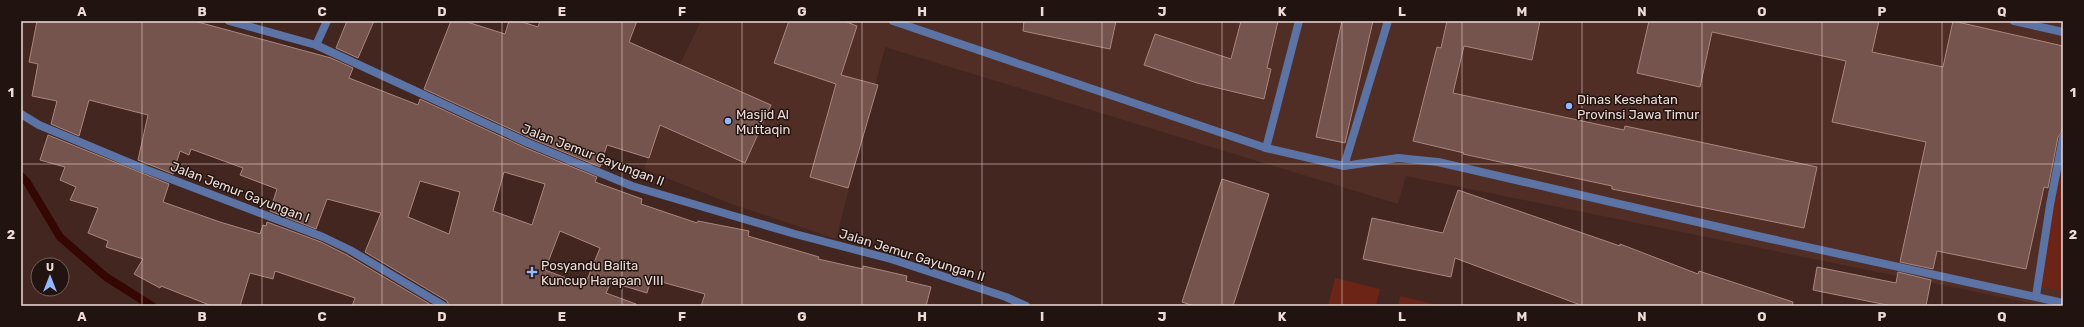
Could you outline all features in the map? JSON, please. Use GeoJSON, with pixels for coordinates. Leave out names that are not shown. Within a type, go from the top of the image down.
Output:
{"type":"FeatureCollection","features":[{"type":"Feature","properties":{"kind":"street","name":"Jalan Jemur Gayungan II"},"geometry":{"type":"LineString","coordinates":[[229,21],[316,45],[528,143],[632,186],[795,234],[891,259],[1006,297],[1026,306]]}},
{"type":"Feature","properties":{"kind":"street"},"geometry":{"type":"LineString","coordinates":[[316,45],[327,21]]}},
{"type":"Feature","properties":{"kind":"street"},"geometry":{"type":"LineString","coordinates":[[893,21],[1266,148],[1344,166],[1398,158],[1438,162],[1762,237],[2063,303]]}},
{"type":"Feature","properties":{"kind":"street"},"geometry":{"type":"LineString","coordinates":[[1266,148],[1299,21]]}},
{"type":"Feature","properties":{"kind":"street"},"geometry":{"type":"LineString","coordinates":[[1344,166],[1388,21]]}},
{"type":"Feature","properties":{"kind":"street"},"geometry":{"type":"LineString","coordinates":[[2014,21],[2063,32]]}},
{"type":"Feature","properties":{"kind":"street","name":"Jalan Jemur Gayungan I"},"geometry":{"type":"LineString","coordinates":[[21,114],[39,126],[142,168],[323,237],[350,250],[444,306]]}},
{"type":"Feature","properties":{"kind":"street"},"geometry":{"type":"LineString","coordinates":[[2036,296],[2050,205],[2063,138]]}},
{"type":"Feature","properties":{"kind":"shaded area","name":"Dinas Kesehatan Provinsi Jawa Timur"},"geometry":{"type":"Polygon","coordinates":[[[701,21],[2063,21],[2063,306],[2045,306],[1406,176],[1398,204],[885,47],[836,239],[729,203],[644,169],[675,74],[701,21]]]}},
{"type":"Feature","properties":{"kind":"shaded area"},"geometry":{"type":"Polygon","coordinates":[[[2063,164],[2063,291],[2038,286],[2063,164]]]}},
{"type":"Feature","properties":{"kind":"shaded area"},"geometry":{"type":"Polygon","coordinates":[[[1335,278],[1380,289],[1376,306],[1328,306],[1335,278]]]}},
{"type":"Feature","properties":{"kind":"shaded area"},"geometry":{"type":"Polygon","coordinates":[[[1400,296],[1441,306],[1398,306],[1400,296]]]}},
{"type":"Feature","properties":{"kind":"building"},"geometry":{"type":"Polygon","coordinates":[[[37,21],[194,21],[331,58],[353,68],[349,78],[418,105],[420,99],[526,148],[597,177],[595,182],[642,199],[641,204],[697,223],[698,221],[749,231],[748,236],[819,257],[818,259],[863,269],[863,266],[907,276],[906,281],[931,287],[926,306],[701,306],[705,294],[651,279],[647,293],[611,282],[606,293],[636,304],[635,306],[449,306],[447,301],[365,252],[381,213],[327,199],[316,229],[270,211],[277,189],[240,175],[243,168],[191,149],[189,155],[180,151],[173,174],[138,160],[148,115],[89,100],[79,136],[51,124],[57,101],[32,96],[38,64],[29,62],[37,21]],[[504,172],[493,211],[532,225],[545,184],[504,172]],[[420,181],[408,217],[449,234],[460,192],[420,181]],[[560,231],[545,270],[585,285],[600,248],[560,231]]]}},
{"type":"Feature","properties":{"kind":"building"},"geometry":{"type":"Polygon","coordinates":[[[347,21],[374,21],[358,58],[336,48],[347,21]]]}},
{"type":"Feature","properties":{"kind":"building"},"geometry":{"type":"Polygon","coordinates":[[[451,21],[464,21],[505,34],[509,21],[519,21],[538,27],[540,21],[637,21],[629,42],[771,105],[745,163],[660,125],[649,158],[607,145],[600,167],[530,138],[424,89],[451,21]]]}},
{"type":"Feature","properties":{"kind":"building"},"geometry":{"type":"Polygon","coordinates":[[[789,21],[844,21],[857,26],[841,75],[878,85],[848,188],[810,177],[836,84],[774,63],[789,21]]]}},
{"type":"Feature","properties":{"kind":"building"},"geometry":{"type":"Polygon","coordinates":[[[1024,21],[1116,21],[1110,49],[1023,31],[1024,21]]]}},
{"type":"Feature","properties":{"kind":"building"},"geometry":{"type":"Polygon","coordinates":[[[1241,21],[1278,21],[1267,68],[1271,69],[1264,99],[1197,83],[1144,65],[1155,34],[1231,59],[1241,21]]]}},
{"type":"Feature","properties":{"kind":"building"},"geometry":{"type":"Polygon","coordinates":[[[1342,21],[1373,21],[1345,143],[1316,137],[1342,21]]]}},
{"type":"Feature","properties":{"kind":"building"},"geometry":{"type":"Polygon","coordinates":[[[1447,21],[1540,21],[1532,60],[1464,46],[1453,93],[1624,130],[1625,126],[1817,167],[1804,228],[1612,189],[1612,186],[1463,154],[1464,153],[1413,141],[1437,47],[1441,48],[1447,21]]]}},
{"type":"Feature","properties":{"kind":"building"},"geometry":{"type":"Polygon","coordinates":[[[1649,21],[1879,21],[1872,52],[1943,67],[1953,21],[2063,46],[2063,125],[2061,133],[2058,137],[2048,188],[2044,187],[2026,269],[1937,251],[1933,269],[1900,262],[1926,142],[1832,122],[1846,61],[1712,32],[1700,87],[1637,73],[1649,21]]]}},
{"type":"Feature","properties":{"kind":"building"},"geometry":{"type":"Polygon","coordinates":[[[48,135],[169,184],[163,202],[260,234],[263,225],[266,226],[267,222],[321,242],[347,255],[433,306],[352,306],[355,298],[275,271],[273,279],[250,273],[240,306],[212,306],[161,286],[160,288],[134,274],[143,259],[106,247],[108,241],[88,233],[98,208],[70,200],[76,187],[60,180],[65,167],[40,160],[48,135]]]}},
{"type":"Feature","properties":{"kind":"building"},"geometry":{"type":"Polygon","coordinates":[[[1222,179],[1269,194],[1233,306],[1194,306],[1182,302],[1222,179]]]}},
{"type":"Feature","properties":{"kind":"building"},"geometry":{"type":"Polygon","coordinates":[[[1458,190],[1620,246],[1620,244],[1698,274],[1699,271],[1793,302],[1792,306],[1583,306],[1455,258],[1451,277],[1363,259],[1372,218],[1443,233],[1458,190]]]}},
{"type":"Feature","properties":{"kind":"building"},"geometry":{"type":"Polygon","coordinates":[[[1817,267],[1896,283],[1898,272],[1931,280],[1926,306],[1892,306],[1813,290],[1817,267]]]}},
{"type":"Feature","properties":{"kind":"waterway"},"geometry":{"type":"LineString","coordinates":[[21,176],[27,182],[60,237],[106,277],[152,306]]}},
{"type":"Feature","properties":{"kind":"place","name":"Dinas Kesehatan Provinsi Jawa Timur"},"geometry":{"type":"Point","coordinates":[1569,106]}},
{"type":"Feature","properties":{"kind":"place","name":"Masjid Al Muttaqin"},"geometry":{"type":"Point","coordinates":[728,121]}},
{"type":"Feature","properties":{"kind":"place","name":"Posyandu Balita Kuncup Harapan VIII"},"geometry":{"type":"Point","coordinates":[532,272]}}]}
